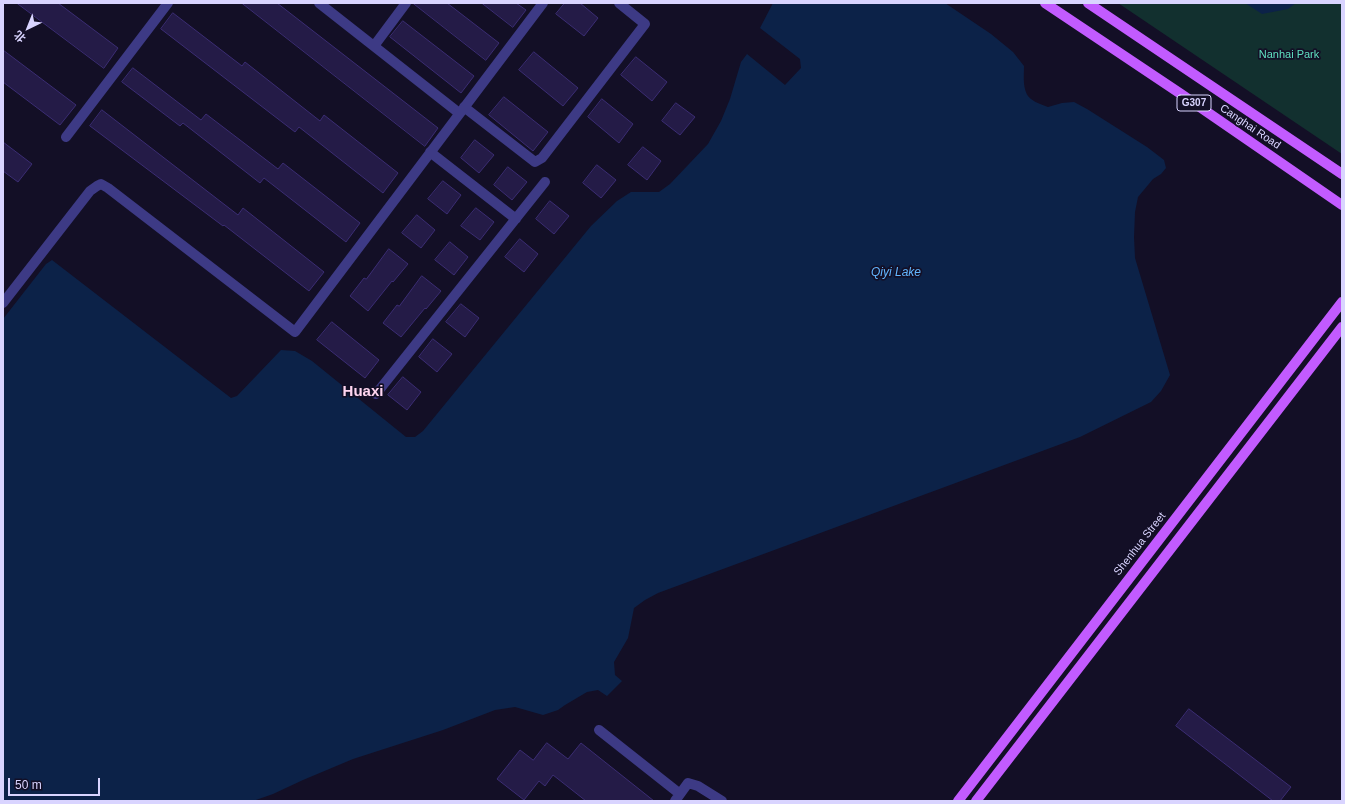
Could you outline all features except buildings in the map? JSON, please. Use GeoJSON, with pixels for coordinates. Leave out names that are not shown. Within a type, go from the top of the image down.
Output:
{"type":"FeatureCollection","features":[{"type":"Feature","properties":{"kind":"main road","name":"Canghai Road"},"geometry":{"type":"LineString","coordinates":[[1045,3],[1181,94],[1342,205]]}},
{"type":"Feature","properties":{"kind":"main road","name":"Canghai Road"},"geometry":{"type":"LineString","coordinates":[[1088,3],[1342,174]]}},
{"type":"Feature","properties":{"kind":"main road","name":"Shenhua Street"},"geometry":{"type":"LineString","coordinates":[[958,801],[1342,302]]}},
{"type":"Feature","properties":{"kind":"main road"},"geometry":{"type":"LineString","coordinates":[[976,801],[1342,327]]}},
{"type":"Feature","properties":{"kind":"street"},"geometry":{"type":"LineString","coordinates":[[66,137],[168,3]]}},
{"type":"Feature","properties":{"kind":"street"},"geometry":{"type":"LineString","coordinates":[[319,3],[374,46],[535,162],[542,158],[645,24],[619,3]]}},
{"type":"Feature","properties":{"kind":"street"},"geometry":{"type":"LineString","coordinates":[[374,46],[406,3]]}},
{"type":"Feature","properties":{"kind":"street"},"geometry":{"type":"LineString","coordinates":[[3,303],[90,191],[101,184],[295,332],[543,3]]}},
{"type":"Feature","properties":{"kind":"street"},"geometry":{"type":"LineString","coordinates":[[430,152],[516,219]]}},
{"type":"Feature","properties":{"kind":"street"},"geometry":{"type":"LineString","coordinates":[[376,394],[545,182]]}},
{"type":"Feature","properties":{"kind":"street"},"geometry":{"type":"LineString","coordinates":[[599,730],[678,797],[688,783],[698,786],[722,801]]}},
{"type":"Feature","properties":{"kind":"green space","name":"Nanhai Park"},"geometry":{"type":"Polygon","coordinates":[[[1118,3],[1342,3],[1342,154],[1118,3]]]}},
{"type":"Feature","properties":{"kind":"water","name":"Qiyi Lake"},"geometry":{"type":"Polygon","coordinates":[[[773,3],[945,3],[991,34],[1013,52],[1024,66],[1026,92],[1033,100],[1048,107],[1062,103],[1074,102],[1147,147],[1164,160],[1166,168],[1161,174],[1153,179],[1138,197],[1135,212],[1135,258],[1170,375],[1161,391],[1151,402],[1080,437],[658,593],[645,600],[634,608],[628,638],[614,662],[615,675],[622,681],[607,696],[598,690],[587,692],[558,710],[543,715],[515,707],[495,710],[443,730],[353,759],[273,794],[253,801],[3,801],[3,319],[46,264],[52,260],[231,398],[237,396],[281,350],[295,351],[312,361],[406,437],[415,437],[423,431],[591,226],[617,201],[631,192],[659,192],[670,184],[708,144],[721,121],[730,99],[741,62],[747,54],[785,85],[801,68],[800,59],[760,28],[773,3]]]}},
{"type":"Feature","properties":{"kind":"water"},"geometry":{"type":"Polygon","coordinates":[[[1245,3],[1296,3],[1288,9],[1262,14],[1245,3]]]}},
{"type":"Feature","properties":{"kind":"district","name":"Huaxi"},"geometry":{"type":"Point","coordinates":[363,392]}}]}
